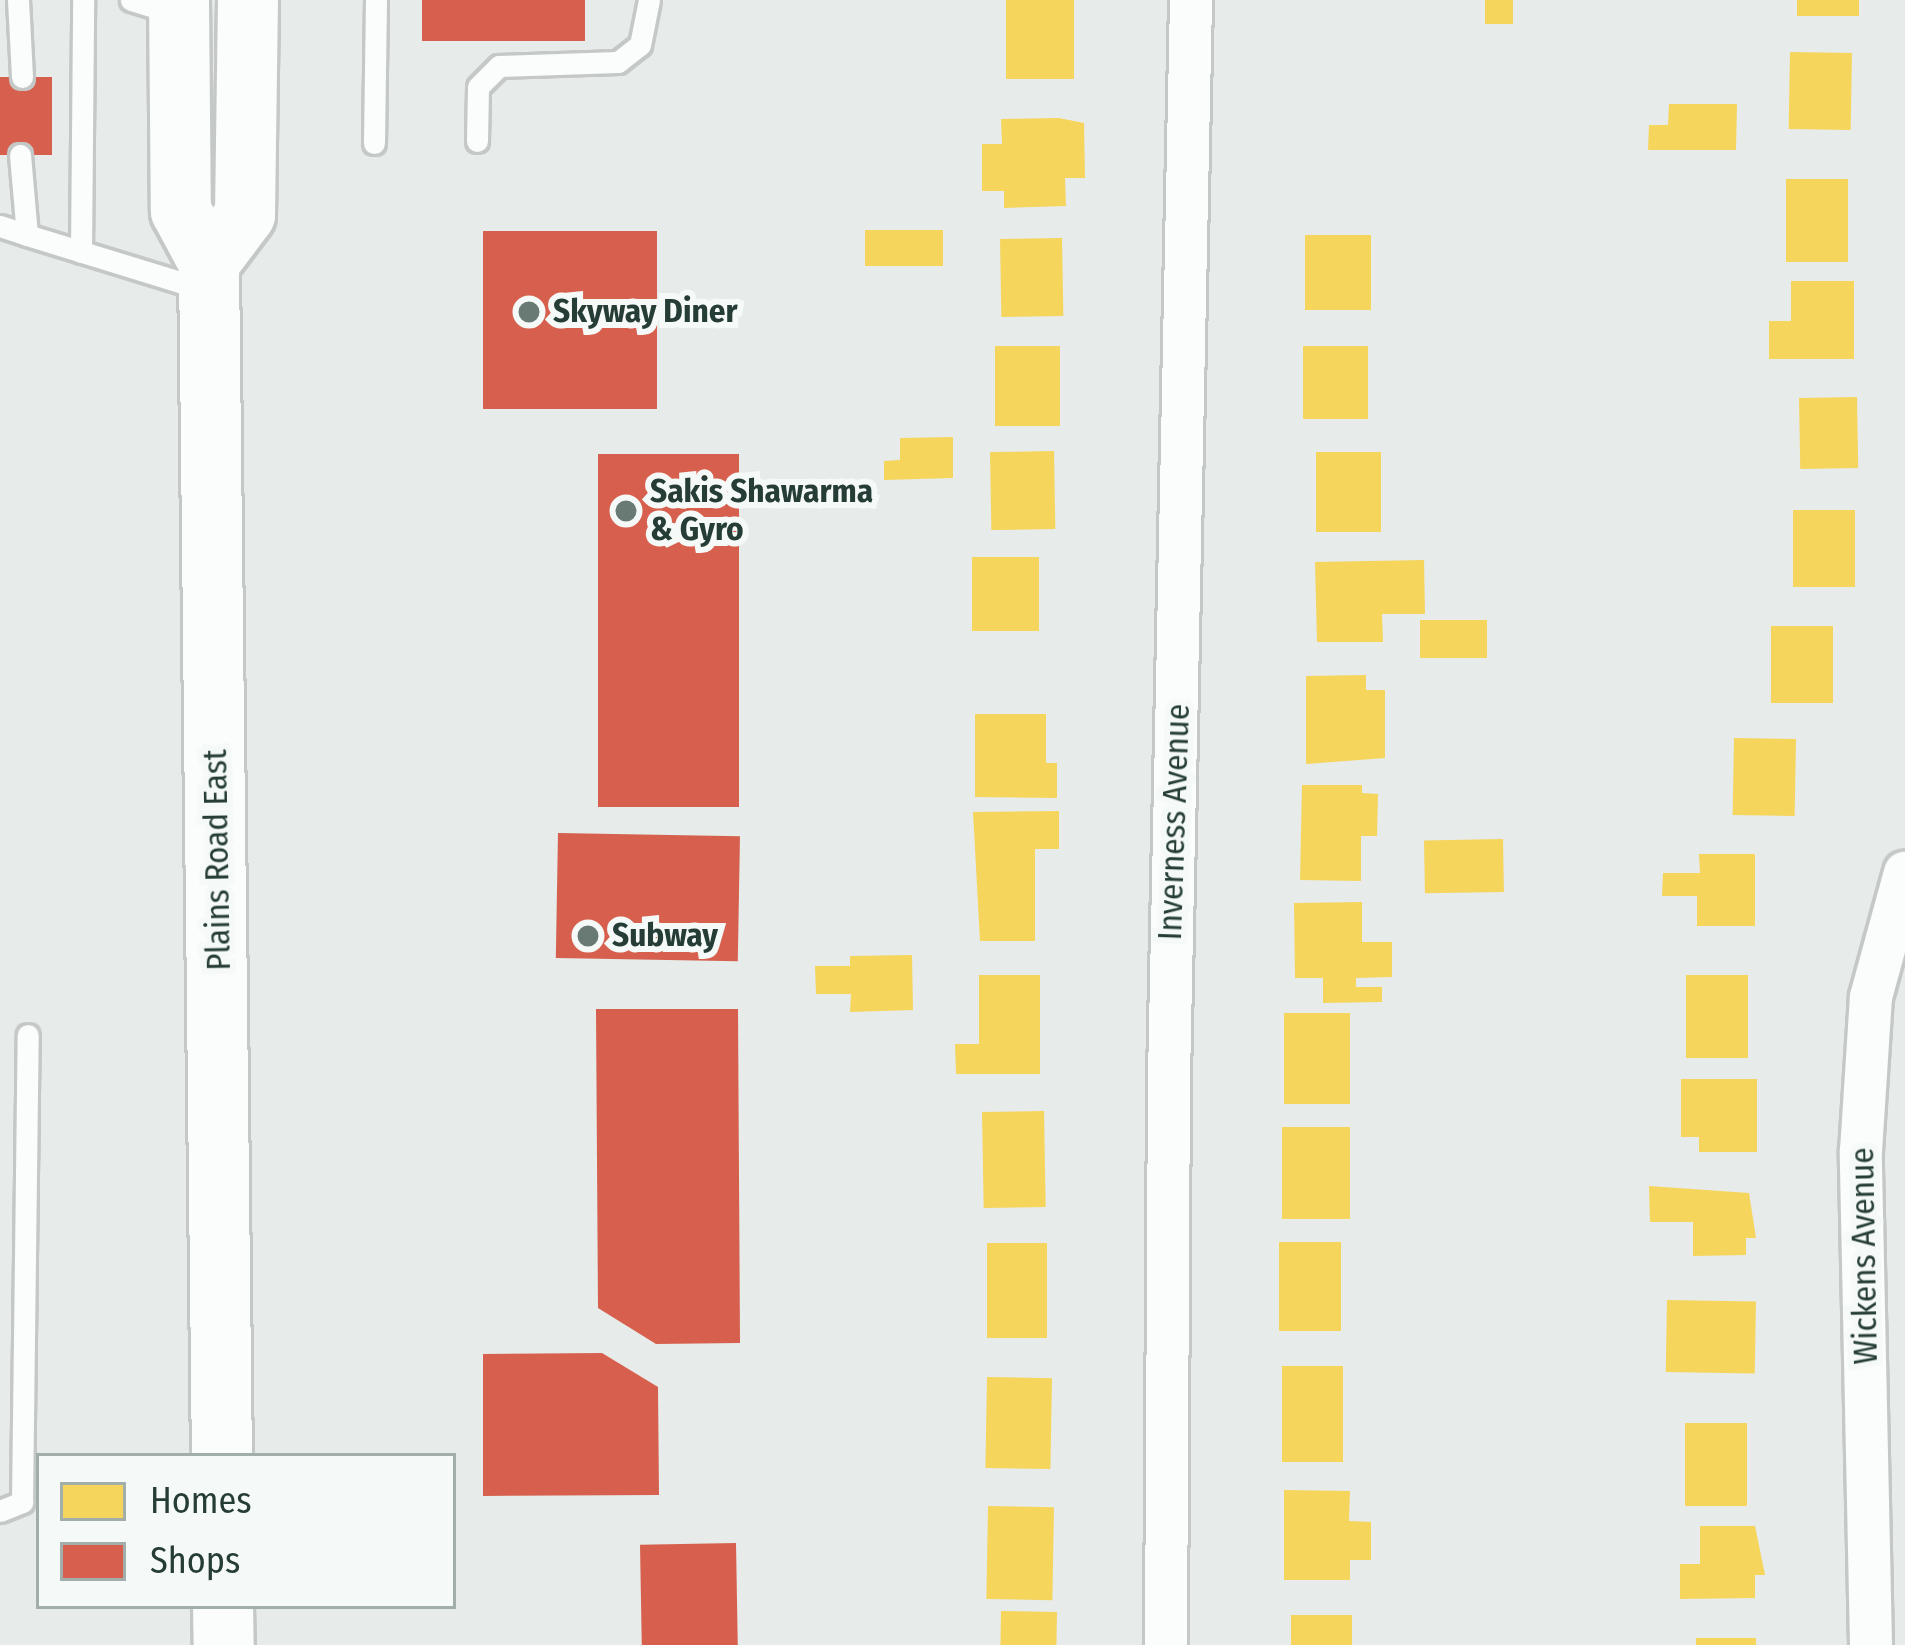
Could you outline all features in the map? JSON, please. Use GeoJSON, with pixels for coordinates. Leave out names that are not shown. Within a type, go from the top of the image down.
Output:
{"type":"FeatureCollection","features":[{"type":"Feature","properties":{"kind":"main road"},"geometry":{"type":"LineString","coordinates":[[209,277],[245,215],[248,0]]}},
{"type":"Feature","properties":{"kind":"main road","name":"Plains Road East"},"geometry":{"type":"LineString","coordinates":[[163,5],[181,211],[209,277],[223,1453]]}},
{"type":"Feature","properties":{"kind":"main road"},"geometry":{"type":"LineString","coordinates":[[224,1609],[224,1645]]}},
{"type":"Feature","properties":{"kind":"street","name":"Inverness Avenue"},"geometry":{"type":"LineString","coordinates":[[1166,1645],[1168,1078],[1191,0]]}},
{"type":"Feature","properties":{"kind":"street","name":"Wickens Avenue"},"geometry":{"type":"LineString","coordinates":[[1871,1645],[1862,1151],[1871,997],[1905,873]]}},
{"type":"Feature","properties":{"kind":"lane"},"geometry":{"type":"LineString","coordinates":[[19,0],[22,77]]}},
{"type":"Feature","properties":{"kind":"lane"},"geometry":{"type":"LineString","coordinates":[[80,252],[82,0]]}},
{"type":"Feature","properties":{"kind":"lane"},"geometry":{"type":"LineString","coordinates":[[374,143],[376,0]]}},
{"type":"Feature","properties":{"kind":"lane"},"geometry":{"type":"LineString","coordinates":[[477,141],[478,87],[499,66],[618,62],[640,45],[649,0]]}},
{"type":"Feature","properties":{"kind":"lane"},"geometry":{"type":"LineString","coordinates":[[20,155],[27,235]]}},
{"type":"Feature","properties":{"kind":"lane"},"geometry":{"type":"LineString","coordinates":[[0,226],[80,252],[209,277]]}},
{"type":"Feature","properties":{"kind":"lane"},"geometry":{"type":"LineString","coordinates":[[0,1511],[22,1502],[28,1035]]}},
{"type":"Feature","properties":{"kind":"building: Homes"},"geometry":{"type":"Polygon","coordinates":[[[1006,0],[1074,0],[1074,79],[1006,79],[1006,0]]]}},
{"type":"Feature","properties":{"kind":"building: Homes"},"geometry":{"type":"Polygon","coordinates":[[[1485,0],[1513,0],[1513,24],[1485,24],[1485,0]]]}},
{"type":"Feature","properties":{"kind":"building: Homes"},"geometry":{"type":"Polygon","coordinates":[[[1797,0],[1859,0],[1859,16],[1797,16],[1797,0]]]}},
{"type":"Feature","properties":{"kind":"building: Homes"},"geometry":{"type":"Polygon","coordinates":[[[1790,52],[1852,53],[1851,130],[1789,129],[1790,52]]]}},
{"type":"Feature","properties":{"kind":"building: Homes"},"geometry":{"type":"Polygon","coordinates":[[[1669,104],[1737,104],[1736,150],[1648,150],[1649,125],[1668,125],[1669,104]]]}},
{"type":"Feature","properties":{"kind":"building: Homes"},"geometry":{"type":"Polygon","coordinates":[[[1059,118],[1084,123],[1085,178],[1065,178],[1066,206],[1004,208],[1004,191],[982,191],[982,144],[1002,144],[1001,119],[1059,118]]]}},
{"type":"Feature","properties":{"kind":"building: Homes"},"geometry":{"type":"Polygon","coordinates":[[[1786,179],[1848,179],[1848,262],[1786,262],[1786,179]]]}},
{"type":"Feature","properties":{"kind":"building: Homes"},"geometry":{"type":"Polygon","coordinates":[[[865,230],[943,230],[943,266],[865,266],[865,230]]]}},
{"type":"Feature","properties":{"kind":"building: Homes"},"geometry":{"type":"Polygon","coordinates":[[[1305,235],[1371,235],[1371,310],[1305,310],[1305,235]]]}},
{"type":"Feature","properties":{"kind":"building: Homes"},"geometry":{"type":"Polygon","coordinates":[[[1062,238],[1063,316],[1001,317],[1000,239],[1062,238]]]}},
{"type":"Feature","properties":{"kind":"building: Homes"},"geometry":{"type":"Polygon","coordinates":[[[1791,281],[1854,281],[1854,359],[1769,359],[1769,321],[1791,321],[1791,281]]]}},
{"type":"Feature","properties":{"kind":"building: Homes"},"geometry":{"type":"Polygon","coordinates":[[[995,346],[1060,346],[1060,426],[995,426],[995,346]]]}},
{"type":"Feature","properties":{"kind":"building: Homes"},"geometry":{"type":"Polygon","coordinates":[[[1303,346],[1368,346],[1368,419],[1303,419],[1303,346]]]}},
{"type":"Feature","properties":{"kind":"building: Homes"},"geometry":{"type":"Polygon","coordinates":[[[1857,397],[1858,468],[1800,469],[1799,398],[1857,397]]]}},
{"type":"Feature","properties":{"kind":"building: Homes"},"geometry":{"type":"Polygon","coordinates":[[[953,437],[953,478],[884,480],[884,461],[900,460],[900,438],[953,437]]]}},
{"type":"Feature","properties":{"kind":"building: Homes"},"geometry":{"type":"Polygon","coordinates":[[[1054,451],[1055,529],[991,530],[990,452],[1054,451]]]}},
{"type":"Feature","properties":{"kind":"building: Homes"},"geometry":{"type":"Polygon","coordinates":[[[1316,452],[1381,452],[1381,532],[1316,532],[1316,452]]]}},
{"type":"Feature","properties":{"kind":"building: Homes"},"geometry":{"type":"Polygon","coordinates":[[[1793,510],[1855,510],[1855,587],[1793,587],[1793,510]]]}},
{"type":"Feature","properties":{"kind":"building: Homes"},"geometry":{"type":"Polygon","coordinates":[[[972,557],[1039,557],[1039,631],[972,631],[972,557]]]}},
{"type":"Feature","properties":{"kind":"building: Homes"},"geometry":{"type":"Polygon","coordinates":[[[1424,560],[1425,614],[1382,614],[1383,642],[1317,642],[1315,562],[1424,560]]]}},
{"type":"Feature","properties":{"kind":"building: Homes"},"geometry":{"type":"Polygon","coordinates":[[[1420,620],[1487,620],[1487,658],[1420,658],[1420,620]]]}},
{"type":"Feature","properties":{"kind":"building: Homes"},"geometry":{"type":"Polygon","coordinates":[[[1771,626],[1833,626],[1833,703],[1771,703],[1771,626]]]}},
{"type":"Feature","properties":{"kind":"building: Homes"},"geometry":{"type":"Polygon","coordinates":[[[1366,675],[1366,690],[1385,690],[1385,758],[1306,764],[1306,676],[1366,675]]]}},
{"type":"Feature","properties":{"kind":"building: Homes"},"geometry":{"type":"Polygon","coordinates":[[[975,714],[1046,714],[1046,763],[1057,763],[1057,798],[975,797],[975,714]]]}},
{"type":"Feature","properties":{"kind":"building: Homes"},"geometry":{"type":"Polygon","coordinates":[[[1734,738],[1796,739],[1795,816],[1733,815],[1734,738]]]}},
{"type":"Feature","properties":{"kind":"building: Homes"},"geometry":{"type":"Polygon","coordinates":[[[1302,785],[1362,785],[1362,793],[1378,794],[1377,836],[1361,836],[1361,881],[1300,880],[1302,785]]]}},
{"type":"Feature","properties":{"kind":"building: Homes"},"geometry":{"type":"Polygon","coordinates":[[[1059,811],[1059,849],[1035,849],[1035,941],[980,941],[973,812],[1059,811]]]}},
{"type":"Feature","properties":{"kind":"building: Homes"},"geometry":{"type":"Polygon","coordinates":[[[1503,839],[1504,892],[1425,893],[1424,840],[1503,839]]]}},
{"type":"Feature","properties":{"kind":"building: Homes"},"geometry":{"type":"Polygon","coordinates":[[[1699,854],[1755,854],[1755,926],[1697,926],[1697,896],[1662,896],[1663,873],[1700,873],[1699,854]]]}},
{"type":"Feature","properties":{"kind":"building: Homes"},"geometry":{"type":"Polygon","coordinates":[[[1362,902],[1362,942],[1392,942],[1392,977],[1356,978],[1356,987],[1382,987],[1382,1002],[1323,1003],[1323,978],[1295,978],[1294,903],[1362,902]]]}},
{"type":"Feature","properties":{"kind":"building: Homes"},"geometry":{"type":"Polygon","coordinates":[[[912,955],[913,1010],[850,1012],[851,994],[816,994],[815,966],[850,966],[850,956],[912,955]]]}},
{"type":"Feature","properties":{"kind":"building: Homes"},"geometry":{"type":"Polygon","coordinates":[[[979,975],[1040,975],[1040,1074],[956,1074],[955,1044],[979,1044],[979,975]]]}},
{"type":"Feature","properties":{"kind":"building: Homes"},"geometry":{"type":"Polygon","coordinates":[[[1686,975],[1748,975],[1748,1058],[1686,1058],[1686,975]]]}},
{"type":"Feature","properties":{"kind":"building: Homes"},"geometry":{"type":"Polygon","coordinates":[[[1284,1013],[1350,1013],[1350,1104],[1284,1104],[1284,1013]]]}},
{"type":"Feature","properties":{"kind":"building: Homes"},"geometry":{"type":"Polygon","coordinates":[[[1681,1079],[1757,1079],[1757,1152],[1699,1152],[1699,1137],[1681,1137],[1681,1079]]]}},
{"type":"Feature","properties":{"kind":"building: Homes"},"geometry":{"type":"Polygon","coordinates":[[[1044,1111],[1046,1207],[984,1208],[982,1112],[1044,1111]]]}},
{"type":"Feature","properties":{"kind":"building: Homes"},"geometry":{"type":"Polygon","coordinates":[[[1282,1127],[1350,1127],[1350,1219],[1282,1219],[1282,1127]]]}},
{"type":"Feature","properties":{"kind":"building: Homes"},"geometry":{"type":"Polygon","coordinates":[[[1649,1186],[1749,1193],[1756,1238],[1746,1238],[1746,1255],[1693,1256],[1693,1222],[1650,1222],[1649,1186]]]}},
{"type":"Feature","properties":{"kind":"building: Homes"},"geometry":{"type":"Polygon","coordinates":[[[1279,1242],[1341,1242],[1341,1331],[1279,1331],[1279,1242]]]}},
{"type":"Feature","properties":{"kind":"building: Homes"},"geometry":{"type":"Polygon","coordinates":[[[987,1243],[1047,1243],[1047,1338],[987,1338],[987,1243]]]}},
{"type":"Feature","properties":{"kind":"building: Homes"},"geometry":{"type":"Polygon","coordinates":[[[1667,1300],[1756,1302],[1755,1374],[1666,1372],[1667,1300]]]}},
{"type":"Feature","properties":{"kind":"building: Homes"},"geometry":{"type":"Polygon","coordinates":[[[1282,1366],[1343,1366],[1343,1462],[1282,1462],[1282,1366]]]}},
{"type":"Feature","properties":{"kind":"building: Homes"},"geometry":{"type":"Polygon","coordinates":[[[987,1377],[1052,1378],[1050,1469],[985,1468],[987,1377]]]}},
{"type":"Feature","properties":{"kind":"building: Homes"},"geometry":{"type":"Polygon","coordinates":[[[1685,1423],[1747,1423],[1747,1506],[1685,1506],[1685,1423]]]}},
{"type":"Feature","properties":{"kind":"building: Homes"},"geometry":{"type":"Polygon","coordinates":[[[1284,1490],[1350,1491],[1349,1521],[1371,1522],[1371,1560],[1350,1560],[1350,1580],[1284,1580],[1284,1490]]]}},
{"type":"Feature","properties":{"kind":"building: Homes"},"geometry":{"type":"Polygon","coordinates":[[[988,1506],[1054,1507],[1052,1600],[986,1599],[988,1506]]]}},
{"type":"Feature","properties":{"kind":"building: Homes"},"geometry":{"type":"Polygon","coordinates":[[[1700,1526],[1755,1526],[1765,1575],[1755,1575],[1755,1598],[1680,1599],[1680,1564],[1700,1564],[1700,1526]]]}},
{"type":"Feature","properties":{"kind":"building: Homes"},"geometry":{"type":"Polygon","coordinates":[[[1001,1611],[1057,1612],[1056,1645],[1000,1645],[1001,1611]]]}},
{"type":"Feature","properties":{"kind":"building: Homes"},"geometry":{"type":"Polygon","coordinates":[[[1291,1615],[1352,1615],[1352,1645],[1291,1645],[1291,1615]]]}},
{"type":"Feature","properties":{"kind":"building: Homes"},"geometry":{"type":"Polygon","coordinates":[[[1696,1638],[1756,1638],[1756,1645],[1696,1645],[1696,1638]]]}},
{"type":"Feature","properties":{"kind":"building: Shops"},"geometry":{"type":"Polygon","coordinates":[[[422,0],[585,0],[585,41],[422,41],[422,0]]]}},
{"type":"Feature","properties":{"kind":"building: Shops"},"geometry":{"type":"Polygon","coordinates":[[[0,77],[52,77],[52,155],[0,155],[0,77]]]}},
{"type":"Feature","properties":{"kind":"building: Shops"},"geometry":{"type":"Polygon","coordinates":[[[483,231],[657,231],[657,409],[483,409],[483,231]]]}},
{"type":"Feature","properties":{"kind":"building: Shops"},"geometry":{"type":"Polygon","coordinates":[[[598,454],[739,454],[739,807],[598,807],[598,454]]]}},
{"type":"Feature","properties":{"kind":"building: Shops"},"geometry":{"type":"Polygon","coordinates":[[[558,833],[740,836],[738,961],[556,958],[558,833]]]}},
{"type":"Feature","properties":{"kind":"building: Shops"},"geometry":{"type":"Polygon","coordinates":[[[596,1009],[738,1009],[740,1343],[656,1344],[598,1308],[596,1009]]]}},
{"type":"Feature","properties":{"kind":"building: Shops"},"geometry":{"type":"Polygon","coordinates":[[[602,1353],[658,1387],[659,1495],[483,1496],[483,1354],[602,1353]]]}},
{"type":"Feature","properties":{"kind":"building: Shops"},"geometry":{"type":"Polygon","coordinates":[[[736,1543],[738,1645],[642,1645],[640,1545],[736,1543]]]}},
{"type":"Feature","properties":{"kind":"place","name":"Skyway Diner"},"geometry":{"type":"Point","coordinates":[529,312]}},
{"type":"Feature","properties":{"kind":"place","name":"Sakis Shawarma & Gyro"},"geometry":{"type":"Point","coordinates":[626,511]}},
{"type":"Feature","properties":{"kind":"place","name":"Subway"},"geometry":{"type":"Point","coordinates":[588,936]}}]}
